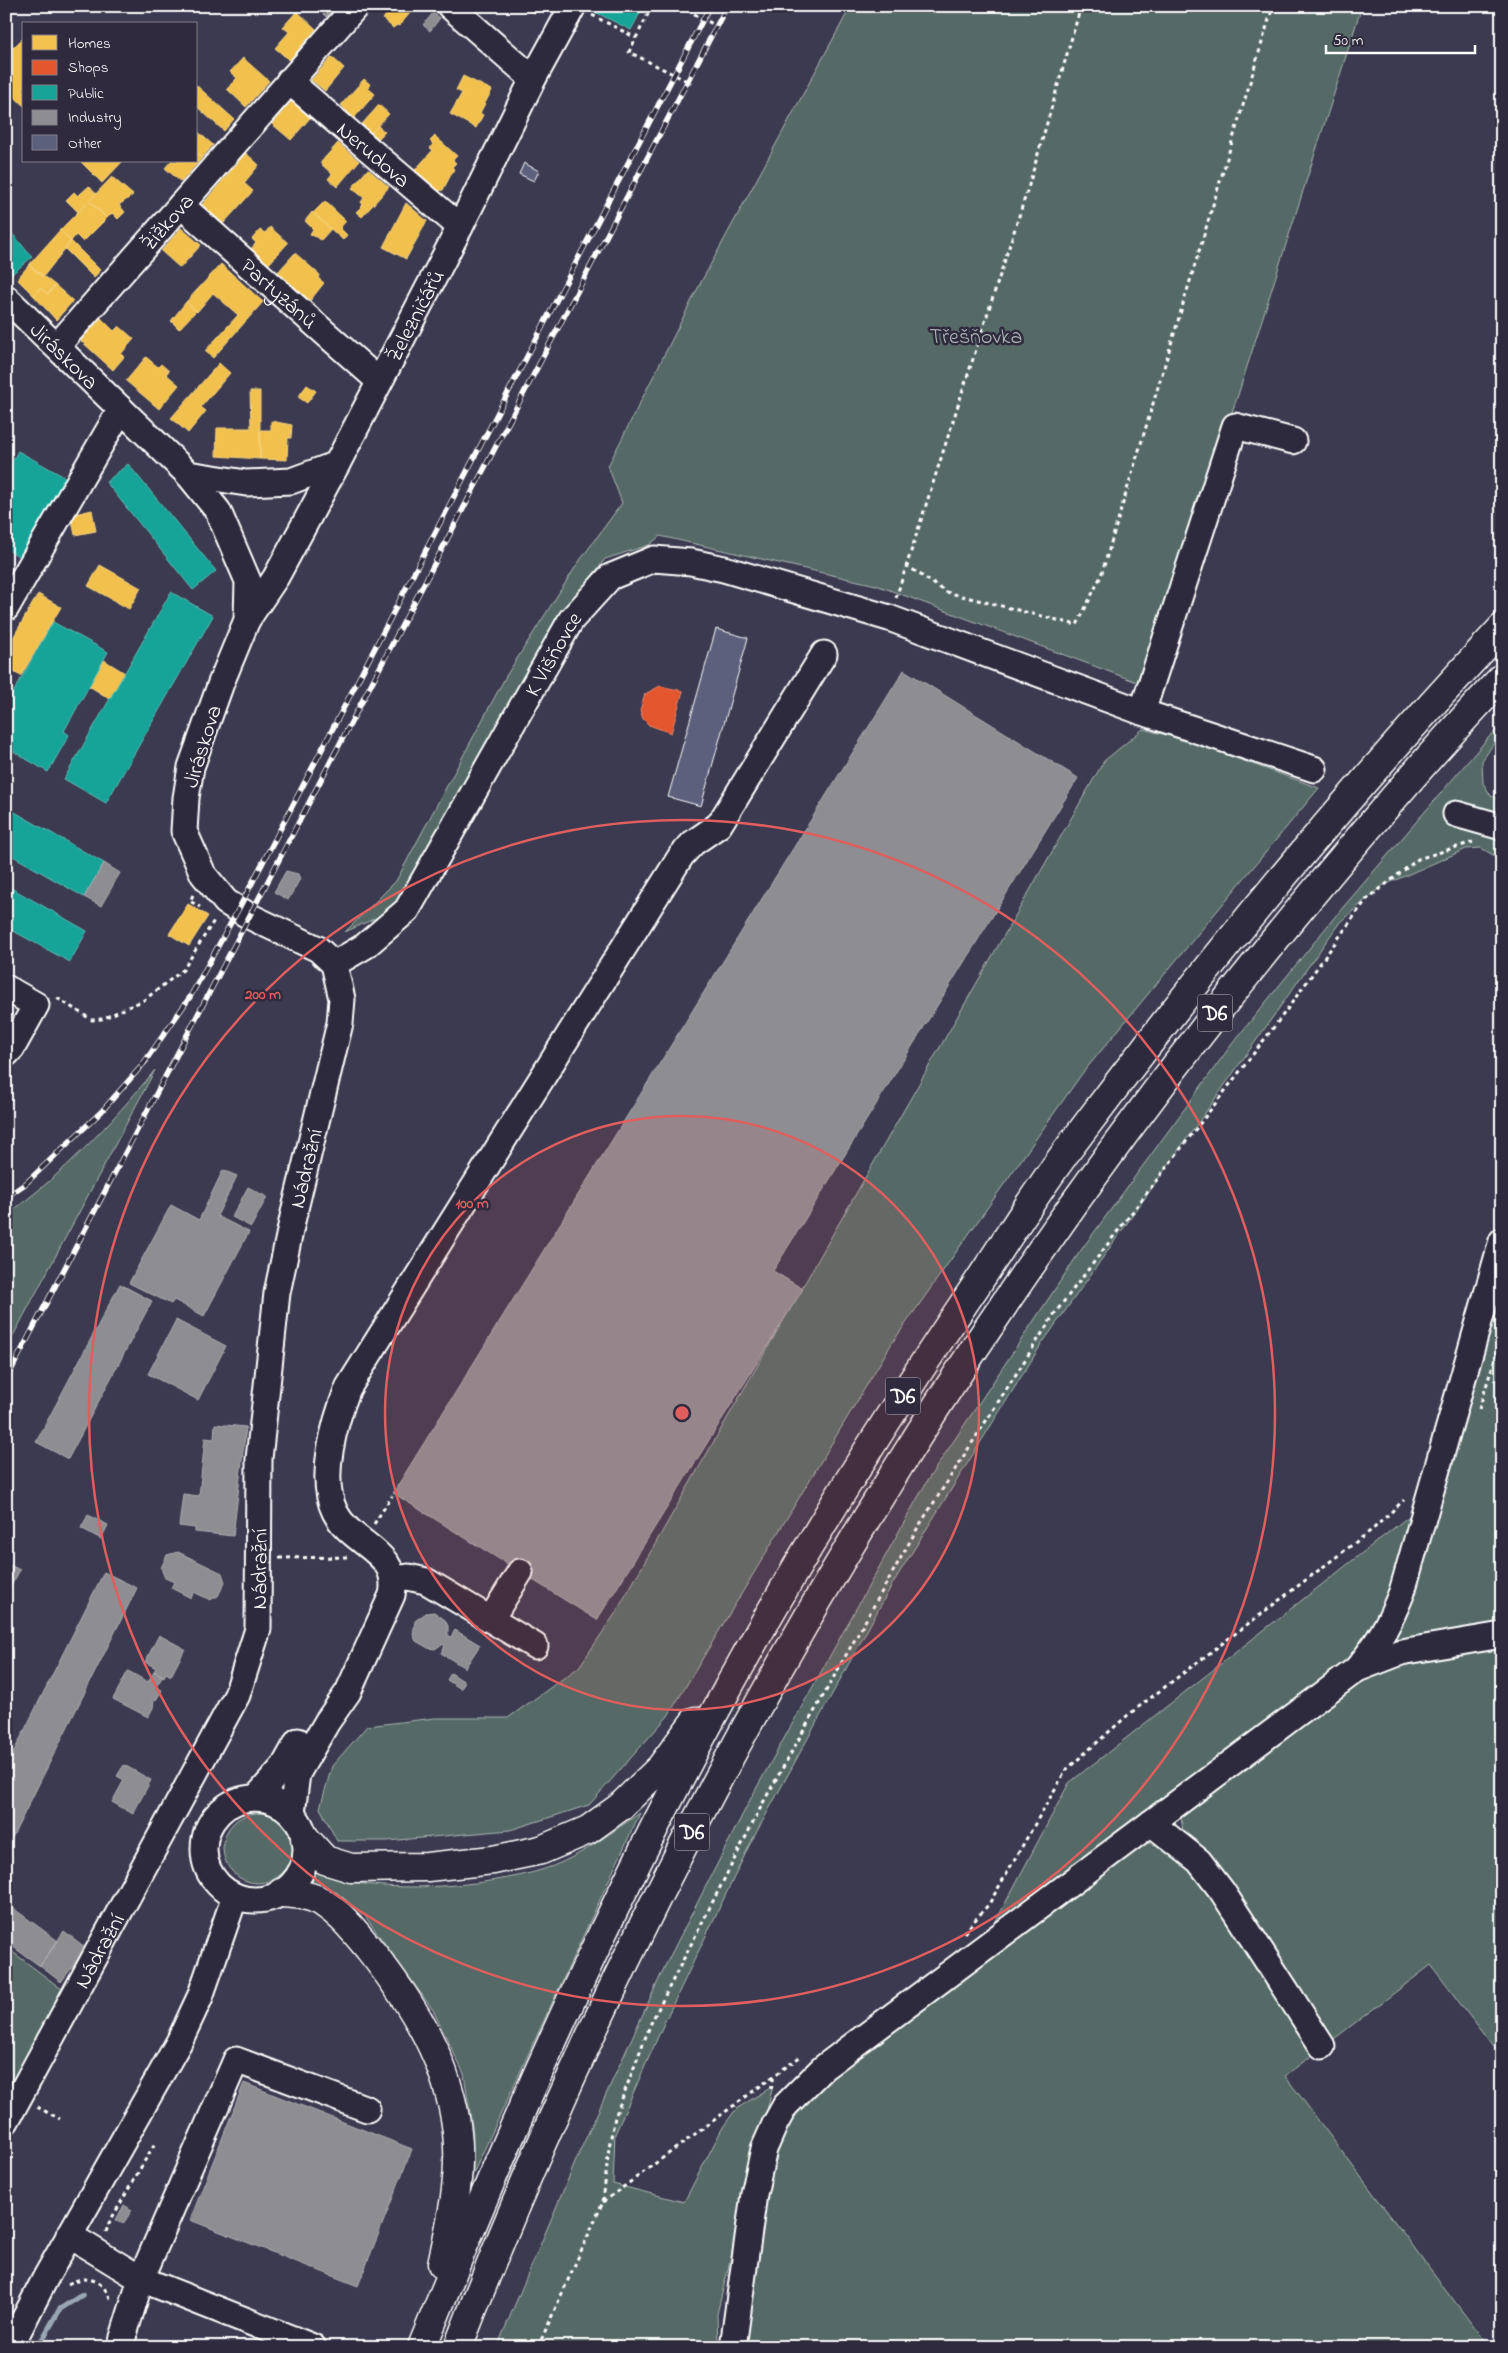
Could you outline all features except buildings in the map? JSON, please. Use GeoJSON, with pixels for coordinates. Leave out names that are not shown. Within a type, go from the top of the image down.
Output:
{"type":"FeatureCollection","features":[{"type":"Feature","properties":{"kind":"highway","name":"D6"},"geometry":{"type":"LineString","coordinates":[[421,2347],[509,2135],[635,1864],[751,1646],[851,1478],[931,1353],[1066,1153],[1183,999],[1304,848],[1425,710],[1502,628]]}},
{"type":"Feature","properties":{"kind":"highway","name":"D6"},"geometry":{"type":"LineString","coordinates":[[458,2347],[470,2314],[546,2136],[667,1879],[798,1635],[876,1503],[958,1372],[1093,1174],[1196,1038],[1332,869],[1445,737],[1502,678]]}},
{"type":"Feature","properties":{"kind":"highway"},"geometry":{"type":"LineString","coordinates":[[305,1838],[326,1860],[351,1868],[427,1867],[493,1860],[541,1850],[588,1830],[620,1807],[661,1767],[751,1646]]}},
{"type":"Feature","properties":{"kind":"highway"},"geometry":{"type":"LineString","coordinates":[[281,1893],[298,1894],[324,1903],[348,1923],[415,2011],[438,2057],[450,2092],[457,2132],[458,2169],[440,2278],[421,2347]]}},
{"type":"Feature","properties":{"kind":"highway"},"geometry":{"type":"LineString","coordinates":[[463,2347],[470,2314]]}},
{"type":"Feature","properties":{"kind":"street","name":"Žižkova"},"geometry":{"type":"LineString","coordinates":[[57,346],[356,6]]}},
{"type":"Feature","properties":{"kind":"street"},"geometry":{"type":"LineString","coordinates":[[450,6],[533,78]]}},
{"type":"Feature","properties":{"kind":"street","name":"Železničářů"},"geometry":{"type":"LineString","coordinates":[[247,620],[276,577],[337,464],[460,227],[533,78],[579,9]]}},
{"type":"Feature","properties":{"kind":"street","name":"Nerudova"},"geometry":{"type":"LineString","coordinates":[[289,81],[460,227]]}},
{"type":"Feature","properties":{"kind":"street","name":"Partyzánů"},"geometry":{"type":"LineString","coordinates":[[181,205],[379,381]]}},
{"type":"Feature","properties":{"kind":"street","name":"Jiráskova"},"geometry":{"type":"LineString","coordinates":[[6,298],[188,474],[218,511],[248,581],[247,620],[217,693],[191,767],[184,831],[203,874],[220,896],[232,906],[318,949],[334,964]]}},
{"type":"Feature","properties":{"kind":"street"},"geometry":{"type":"LineString","coordinates":[[6,608],[121,409]]}},
{"type":"Feature","properties":{"kind":"street"},"geometry":{"type":"LineString","coordinates":[[1142,712],[1235,426],[1293,441]]}},
{"type":"Feature","properties":{"kind":"street"},"geometry":{"type":"LineString","coordinates":[[188,474],[246,483],[282,481],[291,480],[337,464]]}},
{"type":"Feature","properties":{"kind":"street","name":"K Višňovce"},"geometry":{"type":"LineString","coordinates":[[334,964],[365,946],[407,910],[571,620],[610,577],[654,559],[691,562],[724,569],[889,618],[1142,712],[1314,769]]}},
{"type":"Feature","properties":{"kind":"street"},"geometry":{"type":"LineString","coordinates":[[292,1813],[297,1774],[327,1722],[348,1692],[392,1595],[394,1579],[389,1565],[381,1555],[344,1526],[334,1511],[330,1494],[332,1443],[348,1388],[680,856],[693,843],[719,825],[824,654]]}},
{"type":"Feature","properties":{"kind":"street"},"geometry":{"type":"LineString","coordinates":[[1456,814],[1502,827]]}},
{"type":"Feature","properties":{"kind":"street","name":"Nádražní"},"geometry":{"type":"LineString","coordinates":[[6,2121],[75,1998],[237,1695],[258,1629],[259,1459],[277,1293],[292,1217],[340,1023],[342,999],[334,964]]}},
{"type":"Feature","properties":{"kind":"street"},"geometry":{"type":"LineString","coordinates":[[6,988],[36,1005],[12,1048],[6,1054]]}},
{"type":"Feature","properties":{"kind":"street"},"geometry":{"type":"LineString","coordinates":[[1357,1669],[1388,1626],[1402,1592],[1502,1241]]}},
{"type":"Feature","properties":{"kind":"street"},"geometry":{"type":"LineString","coordinates":[[491,1618],[520,1572]]}},
{"type":"Feature","properties":{"kind":"street"},"geometry":{"type":"LineString","coordinates":[[394,1579],[408,1577],[426,1580],[535,1646]]}},
{"type":"Feature","properties":{"kind":"street"},"geometry":{"type":"LineString","coordinates":[[733,2347],[758,2172],[775,2124],[785,2106],[823,2068],[1357,1669],[1401,1652],[1502,1635]]}},
{"type":"Feature","properties":{"kind":"street"},"geometry":{"type":"LineString","coordinates":[[256,1798],[284,1766],[297,1741],[327,1722]]}},
{"type":"Feature","properties":{"kind":"street"},"geometry":{"type":"LineString","coordinates":[[256,1798],[276,1802],[292,1813],[300,1824],[305,1838],[306,1854],[302,1869],[294,1883],[281,1893],[266,1899],[251,1900],[235,1896],[222,1888],[212,1876],[206,1862],[204,1846],[207,1831],[215,1817],[234,1803],[256,1798]]}},
{"type":"Feature","properties":{"kind":"street"},"geometry":{"type":"LineString","coordinates":[[1152,1823],[1198,1861],[1222,1891],[1322,2046]]}},
{"type":"Feature","properties":{"kind":"street"},"geometry":{"type":"LineString","coordinates":[[10,2347],[69,2235],[182,2035],[200,1997],[235,1896]]}},
{"type":"Feature","properties":{"kind":"street"},"geometry":{"type":"LineString","coordinates":[[120,2347],[142,2279],[236,2060],[367,2109]]}},
{"type":"Feature","properties":{"kind":"street"},"geometry":{"type":"LineString","coordinates":[[69,2235],[142,2279],[312,2347]]}},
{"type":"Feature","properties":{"kind":"path"},"geometry":{"type":"LineString","coordinates":[[652,6],[629,52],[691,83]]}},
{"type":"Feature","properties":{"kind":"path"},"geometry":{"type":"LineString","coordinates":[[680,6],[720,28]]}},
{"type":"Feature","properties":{"kind":"path"},"geometry":{"type":"LineString","coordinates":[[889,618],[1030,185],[1081,6]]}},
{"type":"Feature","properties":{"kind":"path"},"geometry":{"type":"LineString","coordinates":[[906,565],[946,592],[1077,625],[1101,576],[1272,6]]}},
{"type":"Feature","properties":{"kind":"path"},"geometry":{"type":"LineString","coordinates":[[579,9],[636,38]]}},
{"type":"Feature","properties":{"kind":"path"},"geometry":{"type":"LineString","coordinates":[[538,2347],[603,2202],[608,2147],[615,2117],[626,2084],[665,1997],[764,1801],[917,1529],[1054,1313],[1280,1019],[1366,900],[1418,859],[1472,843],[1502,827]]}},
{"type":"Feature","properties":{"kind":"path"},"geometry":{"type":"LineString","coordinates":[[203,874],[190,901],[203,909]]}},
{"type":"Feature","properties":{"kind":"path"},"geometry":{"type":"LineString","coordinates":[[36,1005],[49,996],[61,1000],[92,1020],[102,1019],[144,1000],[183,970],[216,917],[210,913]]}},
{"type":"Feature","properties":{"kind":"path"},"geometry":{"type":"LineString","coordinates":[[961,1937],[989,1904],[1066,1770],[1128,1715],[1373,1529],[1404,1500],[1407,1491]]}},
{"type":"Feature","properties":{"kind":"path"},"geometry":{"type":"LineString","coordinates":[[373,1525],[392,1496]]}},
{"type":"Feature","properties":{"kind":"path"},"geometry":{"type":"LineString","coordinates":[[276,1551],[280,1559],[348,1557],[352,1552]]}},
{"type":"Feature","properties":{"kind":"path"},"geometry":{"type":"LineString","coordinates":[[603,2202],[806,2053]]}},
{"type":"Feature","properties":{"kind":"path"},"geometry":{"type":"LineString","coordinates":[[108,2238],[106,2231],[109,2223],[155,2143]]}},
{"type":"Feature","properties":{"kind":"path"},"geometry":{"type":"LineString","coordinates":[[46,2277],[64,2286],[79,2278],[93,2280],[107,2290],[112,2306]]}},
{"type":"Feature","properties":{"kind":"green space","name":"Třešňovka"},"geometry":{"type":"Polygon","coordinates":[[[851,6],[1362,6],[1238,395],[1137,682],[876,585],[660,536],[649,545],[605,559],[562,614],[400,907],[345,932],[396,881],[506,676],[578,563],[622,503],[608,466],[701,282],[851,6]]]}},
{"type":"Feature","properties":{"kind":"green space"},"geometry":{"type":"Polygon","coordinates":[[[1502,725],[1502,731],[1482,761],[1483,783],[1491,796],[1502,800],[1502,860],[1481,848],[1466,849],[1382,886],[1340,922],[1041,1345],[893,1583],[750,1844],[665,2021],[615,2134],[613,2184],[684,2202],[723,2127],[736,2109],[773,2086],[717,2314],[718,2347],[497,2347],[580,2151],[665,1966],[751,1798],[927,1481],[1079,1253],[1232,1044],[1333,919],[1488,738],[1502,725]]]}},
{"type":"Feature","properties":{"kind":"green space"},"geometry":{"type":"Polygon","coordinates":[[[1143,729],[1185,740],[1319,788],[1081,1075],[892,1343],[668,1716],[589,1805],[510,1830],[387,1841],[337,1841],[320,1808],[332,1766],[367,1726],[435,1718],[508,1718],[579,1667],[615,1614],[1104,761],[1143,729]]]}},
{"type":"Feature","properties":{"kind":"green space"},"geometry":{"type":"Polygon","coordinates":[[[155,1070],[6,1349],[6,1215],[67,1166],[155,1070]]]}},
{"type":"Feature","properties":{"kind":"green space"},"geometry":{"type":"Polygon","coordinates":[[[1502,1279],[1502,2059],[1431,1965],[1326,2045],[1184,1839],[1181,1817],[1186,1806],[1380,1653],[1502,1279]]]}},
{"type":"Feature","properties":{"kind":"green space"},"geometry":{"type":"Polygon","coordinates":[[[1452,1369],[1457,1370],[1395,1597],[1353,1663],[990,1932],[1069,1783],[1413,1513],[1452,1369]]]}},
{"type":"Feature","properties":{"kind":"green space"},"geometry":{"type":"Polygon","coordinates":[[[258,1813],[271,1816],[283,1823],[290,1835],[293,1848],[290,1861],[283,1873],[271,1880],[258,1883],[245,1880],[233,1873],[226,1861],[223,1848],[226,1835],[233,1823],[245,1816],[258,1813]]]}},
{"type":"Feature","properties":{"kind":"green space"},"geometry":{"type":"Polygon","coordinates":[[[640,1813],[472,2176],[473,2133],[464,2074],[433,2010],[365,1916],[336,1892],[312,1882],[318,1868],[342,1879],[363,1884],[418,1887],[478,1883],[532,1873],[565,1861],[598,1842],[640,1813]]]}},
{"type":"Feature","properties":{"kind":"green space"},"geometry":{"type":"Polygon","coordinates":[[[1138,1841],[1170,1848],[1184,1856],[1319,2050],[1285,2076],[1489,2347],[737,2347],[765,2166],[803,2095],[1138,1841]]]}},
{"type":"Feature","properties":{"kind":"green space"},"geometry":{"type":"Polygon","coordinates":[[[6,1947],[67,1993],[6,2104],[6,1947]]]}},
{"type":"Feature","properties":{"kind":"waterway"},"geometry":{"type":"LineString","coordinates":[[38,2347],[60,2309],[82,2295]]}},
{"type":"Feature","properties":{"kind":"railway"},"geometry":{"type":"LineString","coordinates":[[141,1067],[190,997],[238,910],[710,6]]}},
{"type":"Feature","properties":{"kind":"railway"},"geometry":{"type":"LineString","coordinates":[[6,1380],[727,6]]}},
{"type":"Feature","properties":{"kind":"railway"},"geometry":{"type":"LineString","coordinates":[[6,1197],[25,1184],[101,1112],[146,1061]]}}]}
